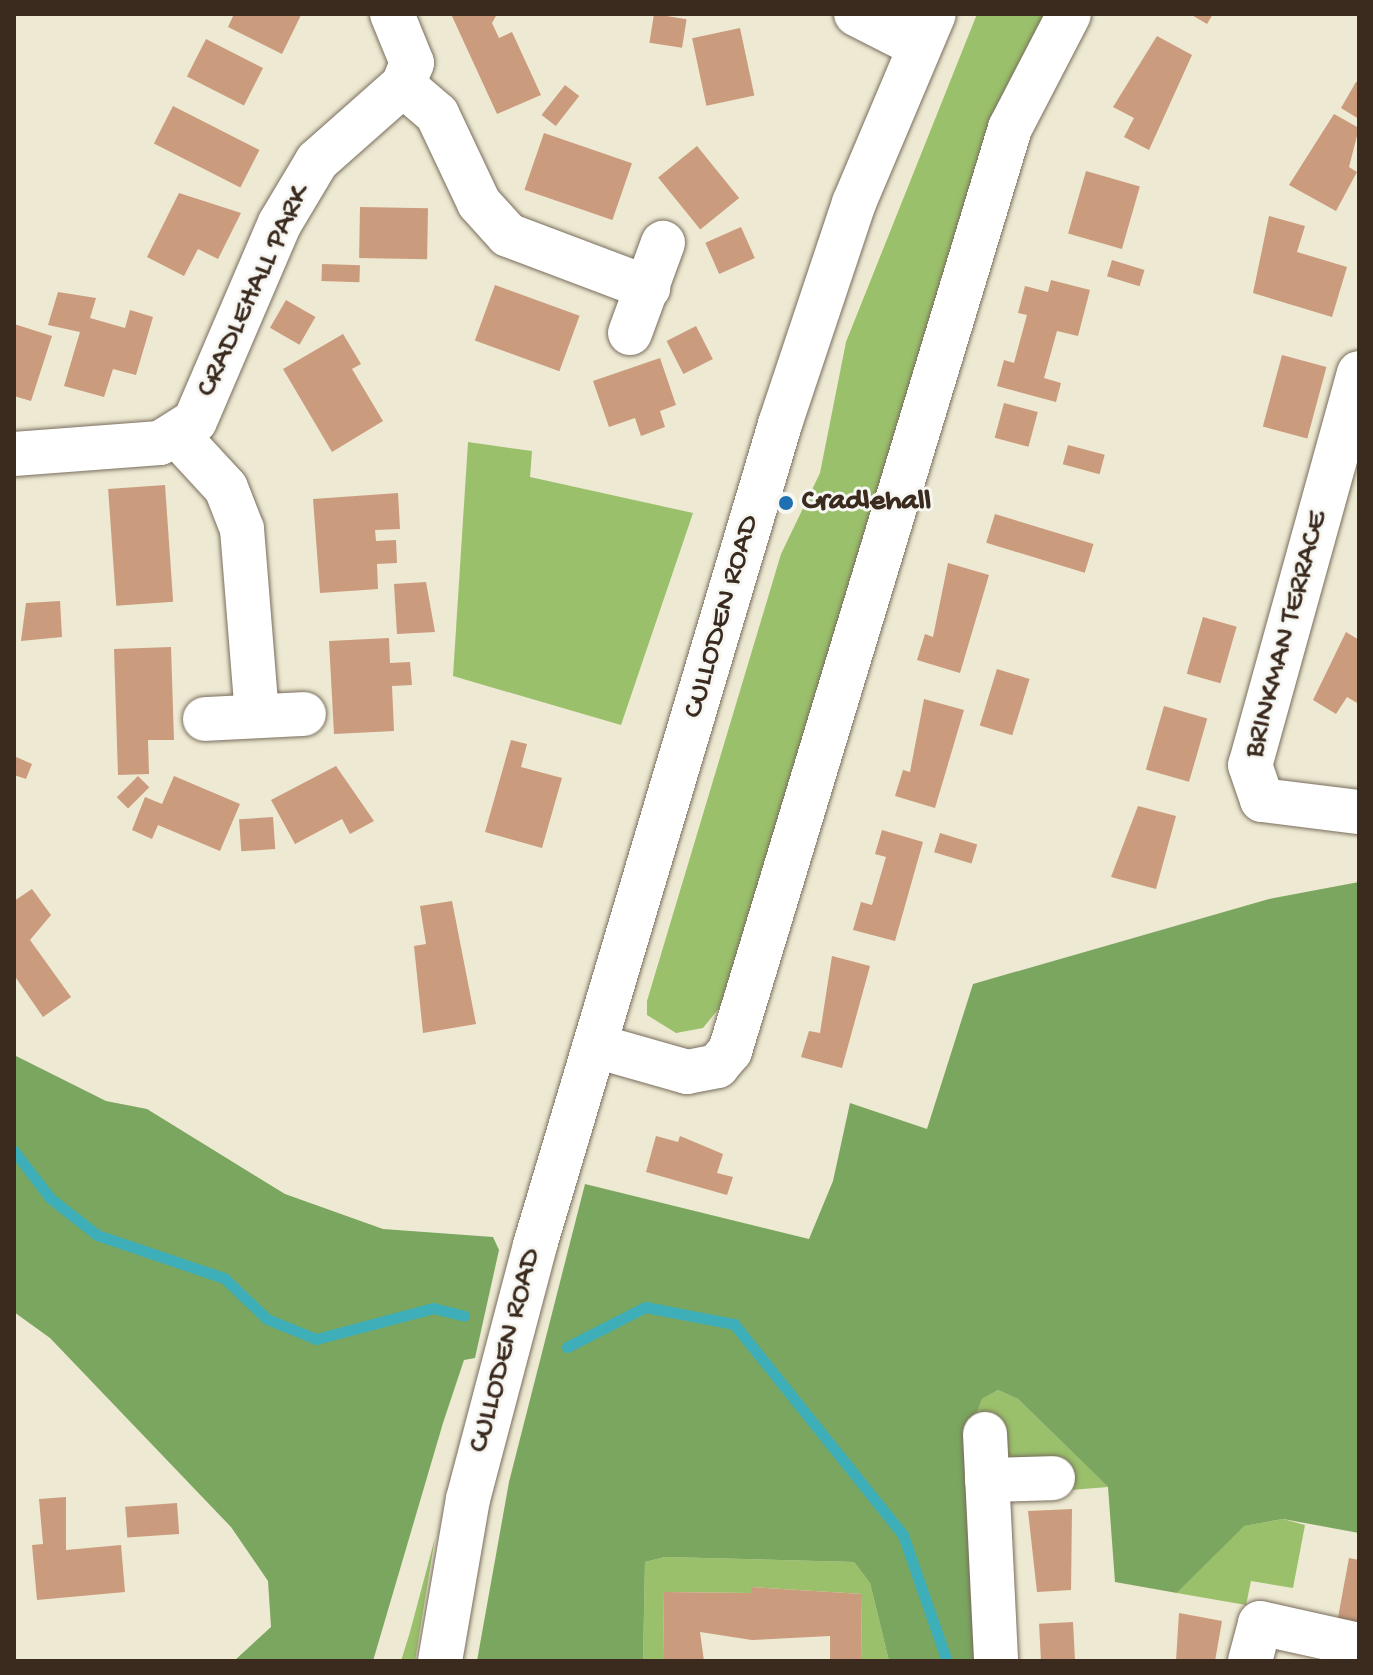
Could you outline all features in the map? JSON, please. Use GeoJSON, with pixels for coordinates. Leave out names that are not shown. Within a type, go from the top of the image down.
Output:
{"type":"FeatureCollection","features":[{"type":"Feature","properties":{"kind":"street"},"geometry":{"type":"LineString","coordinates":[[392,14],[412,63],[403,85],[437,114],[479,203],[508,235],[648,288]]}},
{"type":"Feature","properties":{"kind":"street"},"geometry":{"type":"LineString","coordinates":[[856,14],[926,30]]}},
{"type":"Feature","properties":{"kind":"street"},"geometry":{"type":"LineString","coordinates":[[596,1046],[687,1072],[717,1066],[730,1051],[1010,128],[1069,14]]}},
{"type":"Feature","properties":{"kind":"street","name":"CULLODEN ROAD"},"geometry":{"type":"LineString","coordinates":[[440,1661],[468,1499],[596,1046],[780,424],[854,203],[926,30]]}},
{"type":"Feature","properties":{"kind":"street","name":"CRADLEHALL PARK"},"geometry":{"type":"LineString","coordinates":[[179,437],[206,400],[280,223],[317,161],[403,85]]}},
{"type":"Feature","properties":{"kind":"street"},"geometry":{"type":"LineString","coordinates":[[630,333],[663,243]]}},
{"type":"Feature","properties":{"kind":"street","name":"BRINKMAN TERRACE"},"geometry":{"type":"LineString","coordinates":[[1359,373],[1250,765],[1262,800],[1359,812]]}},
{"type":"Feature","properties":{"kind":"street"},"geometry":{"type":"LineString","coordinates":[[14,454],[179,437],[226,488],[242,529],[257,714]]}},
{"type":"Feature","properties":{"kind":"street"},"geometry":{"type":"LineString","coordinates":[[205,719],[304,714]]}},
{"type":"Feature","properties":{"kind":"street"},"geometry":{"type":"LineString","coordinates":[[985,1434],[996,1661]]}},
{"type":"Feature","properties":{"kind":"street"},"geometry":{"type":"LineString","coordinates":[[987,1480],[1053,1478]]}},
{"type":"Feature","properties":{"kind":"street"},"geometry":{"type":"LineString","coordinates":[[1250,1661],[1260,1623],[1359,1645]]}},
{"type":"Feature","properties":{"kind":"green space"},"geometry":{"type":"Polygon","coordinates":[[[977,14],[1051,14],[720,1007],[703,1028],[676,1033],[647,1015],[647,1001],[781,554],[820,473],[846,342],[977,14]]]}},
{"type":"Feature","properties":{"kind":"green space"},"geometry":{"type":"Polygon","coordinates":[[[468,442],[532,451],[530,477],[693,513],[621,725],[453,676],[468,442]]]}},
{"type":"Feature","properties":{"kind":"green space"},"geometry":{"type":"Polygon","coordinates":[[[1359,882],[1359,1533],[1283,1519],[1244,1526],[1177,1593],[1115,1582],[1108,1487],[1018,1399],[998,1390],[982,1399],[973,1423],[977,1661],[889,1661],[870,1583],[854,1562],[665,1557],[645,1562],[643,1661],[477,1661],[509,1482],[585,1184],[809,1239],[833,1181],[850,1103],[927,1129],[973,984],[1269,899],[1359,882]]]}},
{"type":"Feature","properties":{"kind":"green space"},"geometry":{"type":"Polygon","coordinates":[[[14,1055],[106,1101],[147,1109],[285,1194],[383,1229],[493,1237],[499,1250],[475,1358],[464,1360],[373,1661],[234,1661],[271,1627],[268,1581],[231,1527],[50,1338],[14,1312],[14,1055]]]}},
{"type":"Feature","properties":{"kind":"green space"},"geometry":{"type":"Polygon","coordinates":[[[998,1390],[1018,1399],[1108,1487],[1058,1491],[1013,1467],[973,1423],[982,1399],[998,1390]]]}},
{"type":"Feature","properties":{"kind":"green space"},"geometry":{"type":"Polygon","coordinates":[[[1283,1519],[1305,1525],[1293,1588],[1251,1581],[1246,1605],[1177,1593],[1243,1526],[1283,1519]]]}},
{"type":"Feature","properties":{"kind":"green space"},"geometry":{"type":"Polygon","coordinates":[[[435,1538],[415,1661],[401,1661],[410,1632],[435,1538]]]}},
{"type":"Feature","properties":{"kind":"green space"},"geometry":{"type":"Polygon","coordinates":[[[665,1557],[854,1562],[870,1583],[889,1661],[861,1661],[862,1594],[752,1587],[752,1593],[664,1592],[663,1661],[643,1661],[645,1562],[665,1557]]]}},
{"type":"Feature","properties":{"kind":"building"},"geometry":{"type":"Polygon","coordinates":[[[234,14],[301,15],[282,54],[228,27],[234,14]]]}},
{"type":"Feature","properties":{"kind":"building"},"geometry":{"type":"Polygon","coordinates":[[[451,14],[497,14],[492,23],[499,38],[512,32],[541,95],[497,114],[451,14]]]}},
{"type":"Feature","properties":{"kind":"building"},"geometry":{"type":"Polygon","coordinates":[[[654,14],[687,19],[682,48],[649,43],[654,14]]]}},
{"type":"Feature","properties":{"kind":"building"},"geometry":{"type":"Polygon","coordinates":[[[1190,14],[1213,14],[1207,24],[1190,14]]]}},
{"type":"Feature","properties":{"kind":"building"},"geometry":{"type":"Polygon","coordinates":[[[740,28],[754,95],[706,106],[692,38],[740,28]]]}},
{"type":"Feature","properties":{"kind":"building"},"geometry":{"type":"Polygon","coordinates":[[[1157,36],[1192,55],[1149,150],[1124,137],[1134,118],[1113,107],[1157,36]]]}},
{"type":"Feature","properties":{"kind":"building"},"geometry":{"type":"Polygon","coordinates":[[[206,39],[263,68],[244,105],[187,76],[206,39]]]}},
{"type":"Feature","properties":{"kind":"building"},"geometry":{"type":"Polygon","coordinates":[[[1356,82],[1359,83],[1359,119],[1341,108],[1356,82]]]}},
{"type":"Feature","properties":{"kind":"building"},"geometry":{"type":"Polygon","coordinates":[[[565,85],[579,96],[556,126],[542,115],[565,85]]]}},
{"type":"Feature","properties":{"kind":"building"},"geometry":{"type":"Polygon","coordinates":[[[173,106],[259,150],[240,187],[154,143],[173,106]]]}},
{"type":"Feature","properties":{"kind":"building"},"geometry":{"type":"Polygon","coordinates":[[[1334,114],[1359,128],[1349,167],[1357,172],[1336,211],[1289,185],[1334,114]]]}},
{"type":"Feature","properties":{"kind":"building"},"geometry":{"type":"Polygon","coordinates":[[[544,133],[632,163],[612,220],[524,190],[544,133]]]}},
{"type":"Feature","properties":{"kind":"building"},"geometry":{"type":"Polygon","coordinates":[[[697,146],[739,198],[700,230],[658,177],[697,146]]]}},
{"type":"Feature","properties":{"kind":"building"},"geometry":{"type":"Polygon","coordinates":[[[1086,171],[1140,186],[1122,249],[1068,233],[1086,171]]]}},
{"type":"Feature","properties":{"kind":"building"},"geometry":{"type":"Polygon","coordinates":[[[179,193],[241,213],[218,259],[198,249],[184,276],[147,257],[179,193]]]}},
{"type":"Feature","properties":{"kind":"building"},"geometry":{"type":"Polygon","coordinates":[[[360,207],[428,208],[427,259],[359,258],[360,207]]]}},
{"type":"Feature","properties":{"kind":"building"},"geometry":{"type":"Polygon","coordinates":[[[1269,216],[1305,226],[1297,252],[1347,267],[1332,317],[1253,293],[1269,216]]]}},
{"type":"Feature","properties":{"kind":"building"},"geometry":{"type":"Polygon","coordinates":[[[741,227],[755,258],[719,274],[705,243],[741,227]]]}},
{"type":"Feature","properties":{"kind":"building"},"geometry":{"type":"Polygon","coordinates":[[[1112,260],[1145,270],[1140,286],[1107,276],[1112,260]]]}},
{"type":"Feature","properties":{"kind":"building"},"geometry":{"type":"Polygon","coordinates":[[[322,264],[360,265],[359,282],[321,281],[322,264]]]}},
{"type":"Feature","properties":{"kind":"building"},"geometry":{"type":"Polygon","coordinates":[[[1051,280],[1090,290],[1078,336],[1057,331],[1044,378],[1061,383],[1056,402],[997,386],[1004,360],[1014,363],[1027,315],[1018,313],[1025,286],[1048,292],[1051,280]]]}},
{"type":"Feature","properties":{"kind":"building"},"geometry":{"type":"Polygon","coordinates":[[[495,285],[580,316],[559,371],[475,340],[495,285]]]}},
{"type":"Feature","properties":{"kind":"building"},"geometry":{"type":"Polygon","coordinates":[[[58,292],[96,298],[90,318],[125,328],[130,310],[153,317],[136,375],[113,369],[104,397],[64,386],[80,332],[48,325],[58,292]]]}},
{"type":"Feature","properties":{"kind":"building"},"geometry":{"type":"Polygon","coordinates":[[[286,300],[315,317],[299,345],[270,328],[286,300]]]}},
{"type":"Feature","properties":{"kind":"building"},"geometry":{"type":"Polygon","coordinates":[[[14,324],[52,336],[31,401],[14,396],[14,324]]]}},
{"type":"Feature","properties":{"kind":"building"},"geometry":{"type":"Polygon","coordinates":[[[696,326],[713,359],[683,374],[667,341],[696,326]]]}},
{"type":"Feature","properties":{"kind":"building"},"geometry":{"type":"Polygon","coordinates":[[[343,334],[361,364],[352,369],[383,421],[332,452],[283,369],[343,334]]]}},
{"type":"Feature","properties":{"kind":"building"},"geometry":{"type":"Polygon","coordinates":[[[1282,355],[1326,367],[1307,438],[1263,426],[1282,355]]]}},
{"type":"Feature","properties":{"kind":"building"},"geometry":{"type":"Polygon","coordinates":[[[660,358],[676,405],[660,411],[665,427],[641,436],[635,418],[609,427],[593,381],[660,358]]]}},
{"type":"Feature","properties":{"kind":"building"},"geometry":{"type":"Polygon","coordinates":[[[1004,403],[1038,412],[1028,447],[995,438],[1004,403]]]}},
{"type":"Feature","properties":{"kind":"building"},"geometry":{"type":"Polygon","coordinates":[[[1068,445],[1105,455],[1100,474],[1063,464],[1068,445]]]}},
{"type":"Feature","properties":{"kind":"building"},"geometry":{"type":"Polygon","coordinates":[[[165,485],[173,602],[116,606],[108,489],[165,485]]]}},
{"type":"Feature","properties":{"kind":"building"},"geometry":{"type":"Polygon","coordinates":[[[398,493],[400,529],[375,530],[376,541],[396,540],[397,563],[377,564],[378,589],[320,593],[313,499],[398,493]]]}},
{"type":"Feature","properties":{"kind":"building"},"geometry":{"type":"Polygon","coordinates":[[[995,514],[1093,544],[1085,573],[986,543],[995,514]]]}},
{"type":"Feature","properties":{"kind":"building"},"geometry":{"type":"Polygon","coordinates":[[[948,563],[989,575],[960,673],[917,660],[925,634],[933,637],[948,563]]]}},
{"type":"Feature","properties":{"kind":"building"},"geometry":{"type":"Polygon","coordinates":[[[426,582],[435,632],[397,634],[394,584],[426,582]]]}},
{"type":"Feature","properties":{"kind":"building"},"geometry":{"type":"Polygon","coordinates":[[[60,601],[62,637],[21,641],[26,603],[60,601]]]}},
{"type":"Feature","properties":{"kind":"building"},"geometry":{"type":"Polygon","coordinates":[[[1203,617],[1237,627],[1220,683],[1187,674],[1203,617]]]}},
{"type":"Feature","properties":{"kind":"building"},"geometry":{"type":"Polygon","coordinates":[[[1346,632],[1359,640],[1359,704],[1347,697],[1336,714],[1313,700],[1346,632]]]}},
{"type":"Feature","properties":{"kind":"building"},"geometry":{"type":"Polygon","coordinates":[[[389,638],[390,663],[410,662],[412,685],[392,686],[394,731],[334,734],[329,641],[389,638]]]}},
{"type":"Feature","properties":{"kind":"building"},"geometry":{"type":"Polygon","coordinates":[[[171,647],[174,740],[148,740],[149,774],[118,775],[114,649],[171,647]]]}},
{"type":"Feature","properties":{"kind":"building"},"geometry":{"type":"Polygon","coordinates":[[[997,669],[1030,679],[1012,735],[980,725],[997,669]]]}},
{"type":"Feature","properties":{"kind":"building"},"geometry":{"type":"Polygon","coordinates":[[[924,699],[964,710],[935,808],[895,796],[903,770],[910,772],[924,699]]]}},
{"type":"Feature","properties":{"kind":"building"},"geometry":{"type":"Polygon","coordinates":[[[1164,706],[1207,718],[1189,782],[1146,769],[1164,706]]]}},
{"type":"Feature","properties":{"kind":"building"},"geometry":{"type":"Polygon","coordinates":[[[511,740],[527,744],[521,767],[562,778],[542,848],[485,832],[511,740]]]}},
{"type":"Feature","properties":{"kind":"building"},"geometry":{"type":"Polygon","coordinates":[[[14,756],[32,764],[26,779],[14,775],[14,756]]]}},
{"type":"Feature","properties":{"kind":"building"},"geometry":{"type":"Polygon","coordinates":[[[336,766],[374,821],[350,834],[342,819],[295,844],[271,800],[336,766]]]}},
{"type":"Feature","properties":{"kind":"building"},"geometry":{"type":"Polygon","coordinates":[[[138,776],[149,787],[128,809],[117,797],[138,776]]]}},
{"type":"Feature","properties":{"kind":"building"},"geometry":{"type":"Polygon","coordinates":[[[174,776],[240,804],[220,851],[158,825],[152,839],[132,830],[145,797],[162,804],[174,776]]]}},
{"type":"Feature","properties":{"kind":"building"},"geometry":{"type":"Polygon","coordinates":[[[1138,806],[1176,816],[1156,889],[1111,877],[1138,806]]]}},
{"type":"Feature","properties":{"kind":"building"},"geometry":{"type":"Polygon","coordinates":[[[273,817],[275,849],[241,851],[239,819],[273,817]]]}},
{"type":"Feature","properties":{"kind":"building"},"geometry":{"type":"Polygon","coordinates":[[[882,830],[923,842],[895,941],[853,930],[861,902],[872,905],[886,857],[875,854],[882,830]]]}},
{"type":"Feature","properties":{"kind":"building"},"geometry":{"type":"Polygon","coordinates":[[[940,833],[977,844],[971,864],[934,852],[940,833]]]}},
{"type":"Feature","properties":{"kind":"building"},"geometry":{"type":"Polygon","coordinates":[[[32,889],[51,915],[30,940],[71,997],[43,1017],[14,975],[14,901],[32,889]]]}},
{"type":"Feature","properties":{"kind":"building"},"geometry":{"type":"Polygon","coordinates":[[[452,901],[476,1024],[423,1033],[414,946],[426,944],[420,906],[452,901]]]}},
{"type":"Feature","properties":{"kind":"building"},"geometry":{"type":"Polygon","coordinates":[[[832,956],[870,966],[842,1068],[801,1057],[809,1031],[820,1033],[832,956]]]}},
{"type":"Feature","properties":{"kind":"building"},"geometry":{"type":"Polygon","coordinates":[[[656,1136],[678,1142],[680,1136],[723,1154],[717,1173],[733,1177],[727,1195],[646,1172],[656,1136]]]}},
{"type":"Feature","properties":{"kind":"building"},"geometry":{"type":"Polygon","coordinates":[[[66,1497],[66,1550],[121,1545],[125,1592],[37,1600],[32,1545],[43,1544],[39,1499],[66,1497]]]}},
{"type":"Feature","properties":{"kind":"building"},"geometry":{"type":"Polygon","coordinates":[[[177,1503],[179,1534],[127,1538],[125,1507],[177,1503]]]}},
{"type":"Feature","properties":{"kind":"building"},"geometry":{"type":"Polygon","coordinates":[[[1072,1509],[1071,1590],[1037,1592],[1028,1511],[1072,1509]]]}},
{"type":"Feature","properties":{"kind":"building"},"geometry":{"type":"Polygon","coordinates":[[[1349,1558],[1359,1560],[1359,1627],[1337,1623],[1349,1558]]]}},
{"type":"Feature","properties":{"kind":"building"},"geometry":{"type":"Polygon","coordinates":[[[751,1587],[862,1594],[861,1661],[830,1661],[830,1636],[752,1640],[700,1632],[704,1661],[663,1661],[664,1592],[752,1593],[751,1587]]]}},
{"type":"Feature","properties":{"kind":"building"},"geometry":{"type":"Polygon","coordinates":[[[1179,1613],[1222,1621],[1215,1661],[1176,1661],[1179,1613]]]}},
{"type":"Feature","properties":{"kind":"building"},"geometry":{"type":"Polygon","coordinates":[[[1073,1622],[1075,1661],[1041,1661],[1039,1624],[1073,1622]]]}},
{"type":"Feature","properties":{"kind":"waterway"},"geometry":{"type":"LineString","coordinates":[[14,1151],[50,1198],[97,1235],[224,1278],[267,1319],[316,1339],[433,1308],[464,1316]]}},
{"type":"Feature","properties":{"kind":"waterway"},"geometry":{"type":"LineString","coordinates":[[567,1347],[645,1307],[734,1324],[903,1535],[947,1661]]}},
{"type":"Feature","properties":{"kind":"place","name":"Cradlehall"},"geometry":{"type":"Point","coordinates":[786,503]}}]}
